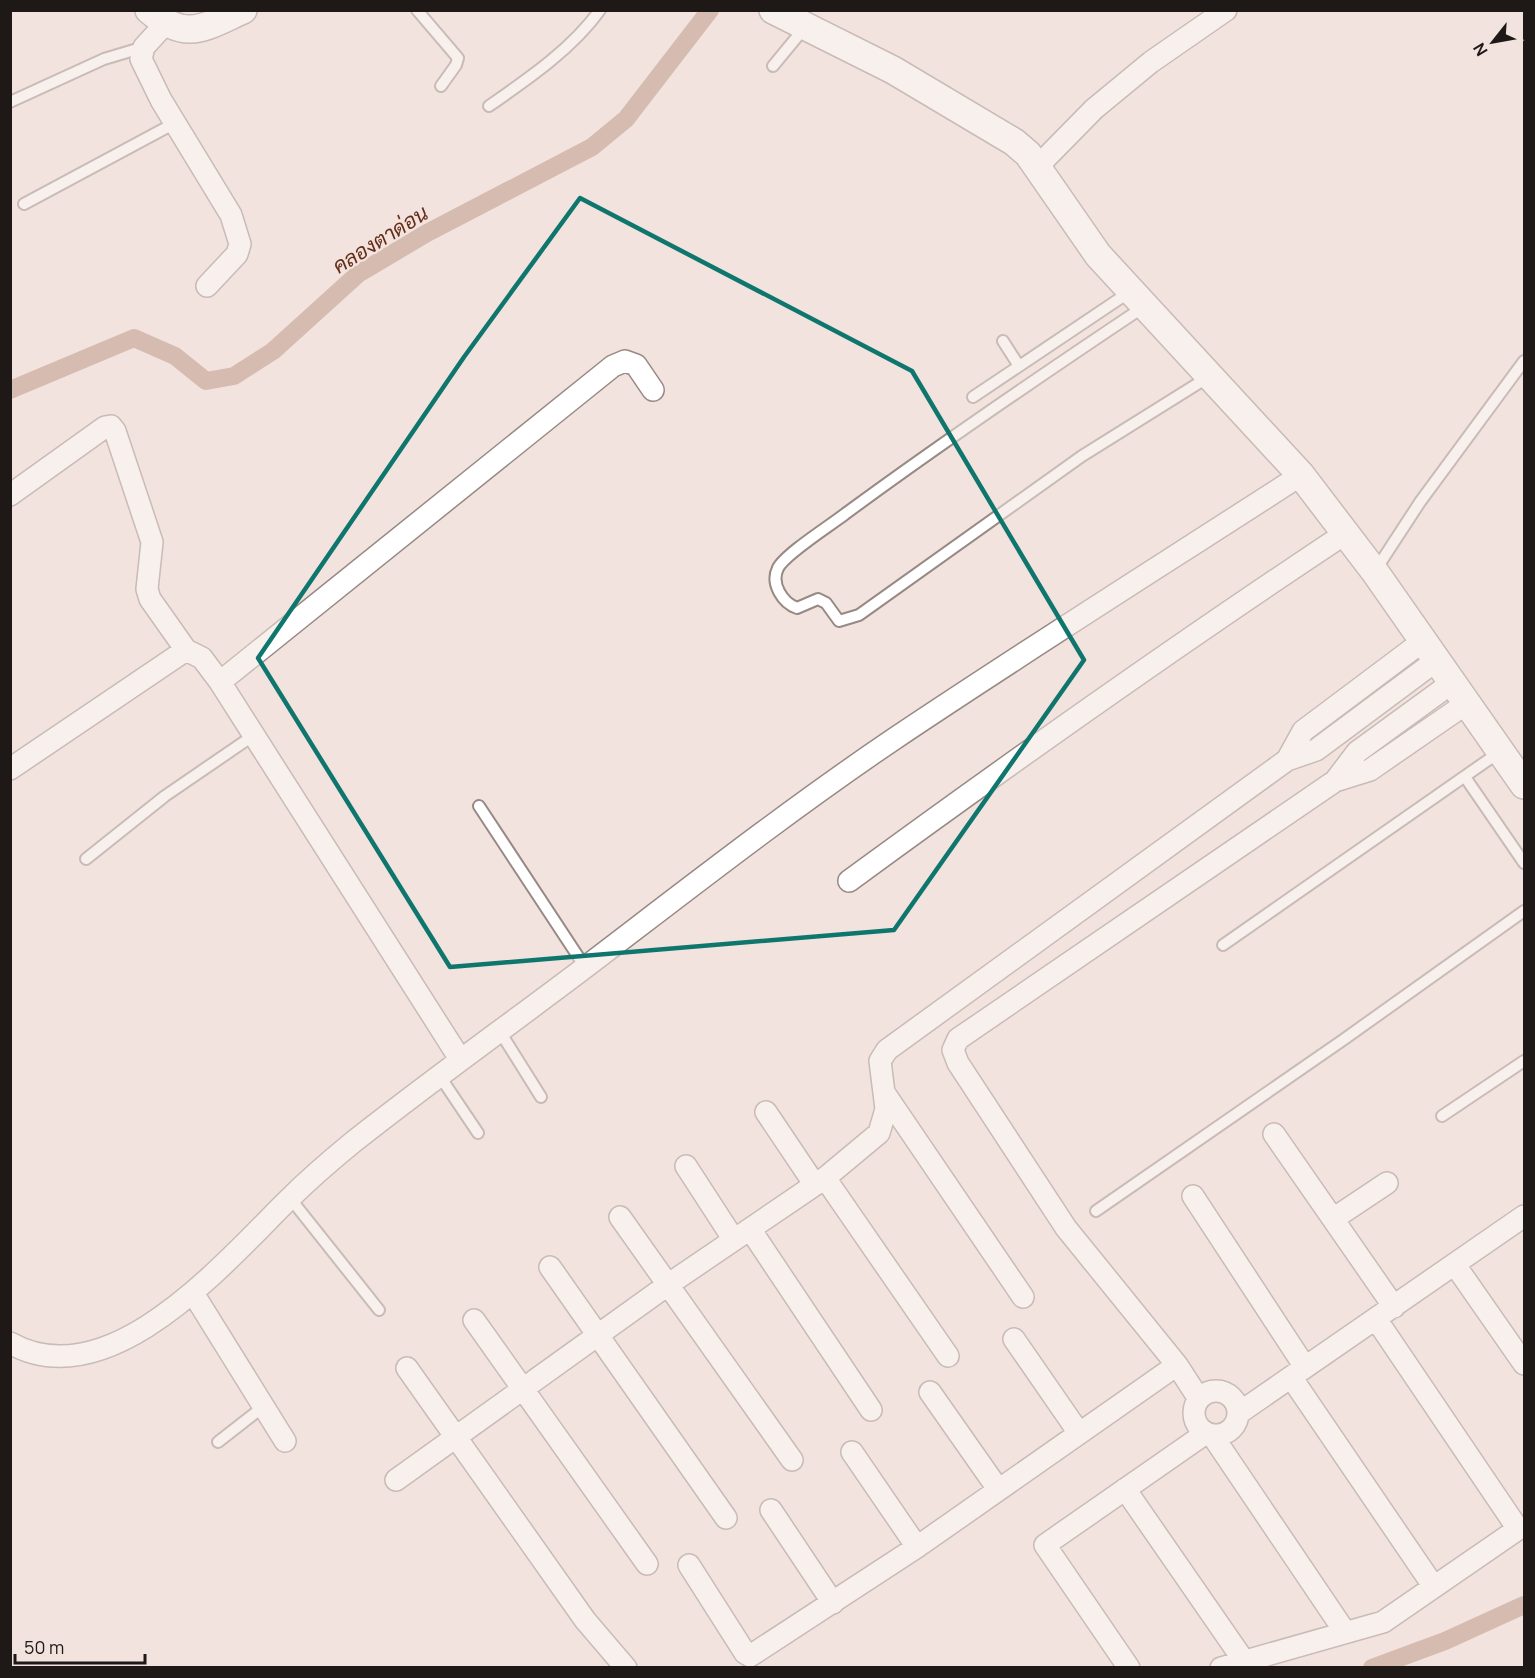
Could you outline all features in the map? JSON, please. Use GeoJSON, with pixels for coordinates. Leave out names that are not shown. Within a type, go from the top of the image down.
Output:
{"type":"FeatureCollection","features":[{"type":"Feature","properties":{"kind":"street"},"geometry":{"type":"LineString","coordinates":[[207,286],[237,254],[240,244],[238,233],[231,215],[175,123],[141,59],[157,17],[184,31],[201,29],[243,10]]}},
{"type":"Feature","properties":{"kind":"street"},"geometry":{"type":"LineString","coordinates":[[773,10],[893,70],[1014,142],[1038,166],[1098,255],[1301,475],[1375,572],[1524,785]]}},
{"type":"Feature","properties":{"kind":"street"},"geometry":{"type":"LineString","coordinates":[[1038,166],[1094,109],[1151,62],[1226,10]]}},
{"type":"Feature","properties":{"kind":"street"},"geometry":{"type":"LineString","coordinates":[[220,682],[613,366],[625,361],[636,365],[653,390]]}},
{"type":"Feature","properties":{"kind":"street"},"geometry":{"type":"LineString","coordinates":[[10,495],[97,432],[111,426],[115,430],[146,518],[152,542],[147,589],[150,599],[186,650],[201,658],[220,682],[460,1059]]}},
{"type":"Feature","properties":{"kind":"street"},"geometry":{"type":"LineString","coordinates":[[10,1343],[31,1353],[49,1357],[76,1357],[109,1346],[144,1327],[193,1293],[290,1198],[348,1146],[438,1075],[694,883],[891,742],[1301,475]]}},
{"type":"Feature","properties":{"kind":"street"},"geometry":{"type":"LineString","coordinates":[[849,881],[1012,761],[1189,637],[1346,533]]}},
{"type":"Feature","properties":{"kind":"street"},"geometry":{"type":"LineString","coordinates":[[10,769],[186,650]]}},
{"type":"Feature","properties":{"kind":"street"},"geometry":{"type":"LineString","coordinates":[[396,1480],[669,1284],[820,1181],[879,1133],[886,1109],[880,1061],[886,1050],[1287,760],[1316,750],[1430,651]]}},
{"type":"Feature","properties":{"kind":"street"},"geometry":{"type":"LineString","coordinates":[[1199,1399],[1177,1365],[1066,1228],[958,1063],[953,1050],[958,1039],[1335,781],[1370,770],[1460,693]]}},
{"type":"Feature","properties":{"kind":"street"},"geometry":{"type":"LineString","coordinates":[[884,1093],[1023,1297]]}},
{"type":"Feature","properties":{"kind":"street"},"geometry":{"type":"LineString","coordinates":[[766,1112],[820,1181],[948,1356]]}},
{"type":"Feature","properties":{"kind":"street"},"geometry":{"type":"LineString","coordinates":[[1274,1134],[1394,1307]]}},
{"type":"Feature","properties":{"kind":"street"},"geometry":{"type":"LineString","coordinates":[[686,1166],[742,1235],[871,1410]]}},
{"type":"Feature","properties":{"kind":"street"},"geometry":{"type":"LineString","coordinates":[[1333,1219],[1387,1184]]}},
{"type":"Feature","properties":{"kind":"street"},"geometry":{"type":"LineString","coordinates":[[1192,1196],[1298,1372],[1434,1587]]}},
{"type":"Feature","properties":{"kind":"street"},"geometry":{"type":"LineString","coordinates":[[1129,1668],[1045,1545],[1209,1434],[1227,1432],[1233,1427],[1239,1413],[1524,1216]]}},
{"type":"Feature","properties":{"kind":"street"},"geometry":{"type":"LineString","coordinates":[[620,1217],[792,1460]]}},
{"type":"Feature","properties":{"kind":"street"},"geometry":{"type":"LineString","coordinates":[[1455,1265],[1524,1364]]}},
{"type":"Feature","properties":{"kind":"street"},"geometry":{"type":"LineString","coordinates":[[550,1267],[726,1518]]}},
{"type":"Feature","properties":{"kind":"street"},"geometry":{"type":"LineString","coordinates":[[193,1293],[285,1441]]}},
{"type":"Feature","properties":{"kind":"street"},"geometry":{"type":"LineString","coordinates":[[1221,1668],[1383,1622],[1518,1529],[1376,1319]]}},
{"type":"Feature","properties":{"kind":"street"},"geometry":{"type":"LineString","coordinates":[[474,1320],[647,1564]]}},
{"type":"Feature","properties":{"kind":"street"},"geometry":{"type":"LineString","coordinates":[[1014,1339],[1079,1433]]}},
{"type":"Feature","properties":{"kind":"street"},"geometry":{"type":"LineString","coordinates":[[688,1565],[745,1653],[750,1656],[917,1546],[1177,1365]]}},
{"type":"Feature","properties":{"kind":"street"},"geometry":{"type":"LineString","coordinates":[[406,1368],[585,1620],[626,1668]]}},
{"type":"Feature","properties":{"kind":"street"},"geometry":{"type":"LineString","coordinates":[[930,1392],[998,1489]]}},
{"type":"Feature","properties":{"kind":"street"},"geometry":{"type":"LineString","coordinates":[[1239,1413],[1232,1399],[1219,1392],[1204,1394],[1195,1406],[1195,1421],[1209,1434],[1345,1632]]}},
{"type":"Feature","properties":{"kind":"street"},"geometry":{"type":"LineString","coordinates":[[852,1452],[917,1546]]}},
{"type":"Feature","properties":{"kind":"street"},"geometry":{"type":"LineString","coordinates":[[1125,1489],[1244,1661]]}},
{"type":"Feature","properties":{"kind":"street"},"geometry":{"type":"LineString","coordinates":[[771,1510],[833,1603]]}},
{"type":"Feature","properties":{"kind":"lane"},"geometry":{"type":"LineString","coordinates":[[417,10],[458,58],[456,65],[441,86]]}},
{"type":"Feature","properties":{"kind":"lane"},"geometry":{"type":"LineString","coordinates":[[489,106],[554,56],[600,10]]}},
{"type":"Feature","properties":{"kind":"lane"},"geometry":{"type":"LineString","coordinates":[[773,66],[806,26]]}},
{"type":"Feature","properties":{"kind":"lane"},"geometry":{"type":"LineString","coordinates":[[10,102],[104,59],[144,47]]}},
{"type":"Feature","properties":{"kind":"lane"},"geometry":{"type":"LineString","coordinates":[[24,204],[175,123]]}},
{"type":"Feature","properties":{"kind":"lane"},"geometry":{"type":"LineString","coordinates":[[973,398],[1019,366],[1138,299]]}},
{"type":"Feature","properties":{"kind":"lane"},"geometry":{"type":"LineString","coordinates":[[1138,299],[778,566],[776,576],[778,591],[789,605],[797,608],[818,599],[826,603],[839,621],[859,615],[1082,456],[1210,376]]}},
{"type":"Feature","properties":{"kind":"lane"},"geometry":{"type":"LineString","coordinates":[[1003,341],[1019,366]]}},
{"type":"Feature","properties":{"kind":"lane"},"geometry":{"type":"LineString","coordinates":[[1375,572],[1420,502],[1524,361]]}},
{"type":"Feature","properties":{"kind":"lane"},"geometry":{"type":"LineString","coordinates":[[86,859],[165,796],[254,735]]}},
{"type":"Feature","properties":{"kind":"lane"},"geometry":{"type":"LineString","coordinates":[[1223,945],[1501,751]]}},
{"type":"Feature","properties":{"kind":"lane"},"geometry":{"type":"LineString","coordinates":[[1465,777],[1524,863]]}},
{"type":"Feature","properties":{"kind":"lane"},"geometry":{"type":"LineString","coordinates":[[479,806],[585,967]]}},
{"type":"Feature","properties":{"kind":"lane"},"geometry":{"type":"LineString","coordinates":[[1096,1211],[1343,1040],[1524,910]]}},
{"type":"Feature","properties":{"kind":"lane"},"geometry":{"type":"LineString","coordinates":[[499,1030],[541,1097]]}},
{"type":"Feature","properties":{"kind":"lane"},"geometry":{"type":"LineString","coordinates":[[1442,1116],[1524,1060]]}},
{"type":"Feature","properties":{"kind":"lane"},"geometry":{"type":"LineString","coordinates":[[438,1075],[478,1133]]}},
{"type":"Feature","properties":{"kind":"lane"},"geometry":{"type":"LineString","coordinates":[[290,1198],[378,1310]]}},
{"type":"Feature","properties":{"kind":"lane"},"geometry":{"type":"LineString","coordinates":[[218,1442],[263,1407]]}},
{"type":"Feature","properties":{"kind":"highlighted area"},"geometry":{"type":"Polygon","coordinates":[[[580,198],[912,371],[1084,660],[894,930],[450,967],[258,658],[464,357],[580,198]]]}},
{"type":"Feature","properties":{"kind":"waterway","name":"คลองตาด่อน"},"geometry":{"type":"LineString","coordinates":[[10,390],[134,338],[175,356],[206,381],[234,376],[273,351],[358,274],[427,233],[592,147],[626,119],[710,10]]}},
{"type":"Feature","properties":{"kind":"waterway"},"geometry":{"type":"LineString","coordinates":[[1372,1668],[1445,1641],[1524,1605]]}}]}
